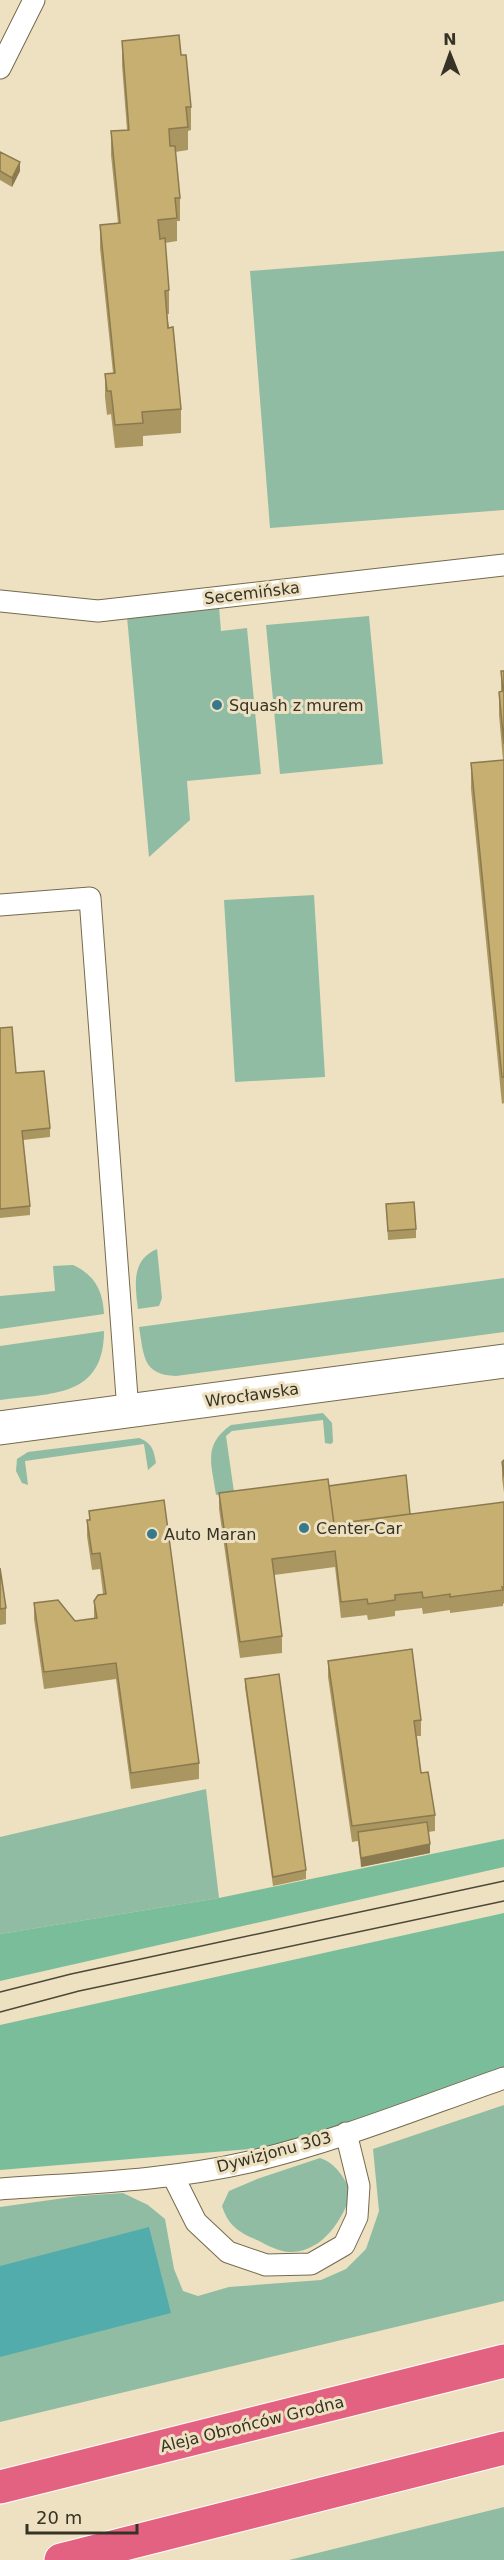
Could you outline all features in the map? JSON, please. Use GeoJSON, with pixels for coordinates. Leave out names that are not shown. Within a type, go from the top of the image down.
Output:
{"type":"FeatureCollection","features":[{"type":"Feature","properties":{"kind":"highway","name":"Aleja Obrońców Grodna"},"geometry":{"type":"LineString","coordinates":[[0,2487],[504,2361]]}},
{"type":"Feature","properties":{"kind":"highway"},"geometry":{"type":"LineString","coordinates":[[60,2560],[504,2448]]}},
{"type":"Feature","properties":{"kind":"street","name":"Wrocławska"},"geometry":{"type":"LineString","coordinates":[[0,1428],[504,1361]]}},
{"type":"Feature","properties":{"kind":"lane"},"geometry":{"type":"LineString","coordinates":[[0,68],[34,0]]}},
{"type":"Feature","properties":{"kind":"lane","name":"Secemińska"},"geometry":{"type":"LineString","coordinates":[[0,601],[98,610],[504,565]]}},
{"type":"Feature","properties":{"kind":"lane"},"geometry":{"type":"LineString","coordinates":[[0,905],[90,898],[128,1411]]}},
{"type":"Feature","properties":{"kind":"lane","name":"Dywizjonu 303"},"geometry":{"type":"LineString","coordinates":[[0,2189],[173,2176],[250,2162],[346,2133],[504,2078]]}},
{"type":"Feature","properties":{"kind":"lane"},"geometry":{"type":"LineString","coordinates":[[173,2176],[196,2222],[228,2252],[266,2265],[311,2264],[344,2245],[357,2217],[359,2186],[346,2133]]}},
{"type":"Feature","properties":{"kind":"green space"},"geometry":{"type":"Polygon","coordinates":[[[504,251],[504,510],[270,528],[250,271],[504,251]]]}},
{"type":"Feature","properties":{"kind":"green space"},"geometry":{"type":"Polygon","coordinates":[[[219,607],[221,631],[247,628],[261,774],[187,781],[190,820],[149,857],[127,617],[219,607]]]}},
{"type":"Feature","properties":{"kind":"green space"},"geometry":{"type":"Polygon","coordinates":[[[369,616],[383,764],[280,774],[266,625],[369,616]]]}},
{"type":"Feature","properties":{"kind":"green space"},"geometry":{"type":"Polygon","coordinates":[[[314,895],[325,1077],[235,1082],[224,900],[314,895]]]}},
{"type":"Feature","properties":{"kind":"green space"},"geometry":{"type":"Polygon","coordinates":[[[157,1249],[162,1298],[159,1306],[138,1309],[136,1282],[139,1266],[149,1254],[157,1249]]]}},
{"type":"Feature","properties":{"kind":"green space"},"geometry":{"type":"Polygon","coordinates":[[[73,1265],[87,1274],[100,1291],[104,1314],[0,1329],[0,1296],[55,1291],[53,1266],[73,1265]]]}},
{"type":"Feature","properties":{"kind":"green space"},"geometry":{"type":"Polygon","coordinates":[[[504,1278],[504,1332],[176,1376],[165,1375],[151,1367],[142,1346],[139,1327],[504,1278]]]}},
{"type":"Feature","properties":{"kind":"green space"},"geometry":{"type":"Polygon","coordinates":[[[104,1331],[102,1353],[95,1369],[85,1380],[55,1393],[0,1400],[0,1346],[104,1331]]]}},
{"type":"Feature","properties":{"kind":"green space"},"geometry":{"type":"Polygon","coordinates":[[[323,1413],[332,1423],[333,1442],[331,1444],[325,1443],[323,1420],[232,1431],[226,1436],[234,1492],[216,1495],[211,1465],[212,1448],[216,1440],[231,1425],[323,1413]]]}},
{"type":"Feature","properties":{"kind":"green space"},"geometry":{"type":"Polygon","coordinates":[[[139,1438],[152,1447],[154,1454],[156,1463],[148,1470],[144,1444],[25,1461],[28,1485],[22,1483],[16,1471],[17,1459],[28,1452],[139,1438]]]}},
{"type":"Feature","properties":{"kind":"green space"},"geometry":{"type":"Polygon","coordinates":[[[206,1789],[219,1898],[0,1934],[0,1837],[206,1789]]]}},
{"type":"Feature","properties":{"kind":"green space"},"geometry":{"type":"Polygon","coordinates":[[[504,1839],[504,1867],[0,1981],[0,1934],[219,1898],[504,1839]]]}},
{"type":"Feature","properties":{"kind":"green space"},"geometry":{"type":"Polygon","coordinates":[[[504,1913],[504,2072],[370,2117],[263,2148],[0,2170],[0,2025],[504,1913]]]}},
{"type":"Feature","properties":{"kind":"green space"},"geometry":{"type":"Polygon","coordinates":[[[504,2105],[504,2301],[0,2422],[0,2207],[79,2196],[123,2193],[148,2205],[165,2219],[174,2269],[183,2291],[198,2296],[229,2287],[321,2280],[346,2269],[366,2249],[379,2211],[373,2149],[504,2105]]]}},
{"type":"Feature","properties":{"kind":"green space"},"geometry":{"type":"Polygon","coordinates":[[[320,2158],[335,2167],[352,2192],[331,2231],[314,2246],[292,2252],[279,2250],[244,2234],[227,2218],[222,2206],[229,2191],[320,2158]]]}},
{"type":"Feature","properties":{"kind":"green space"},"geometry":{"type":"Polygon","coordinates":[[[504,2507],[504,2560],[289,2560],[504,2507]]]}},
{"type":"Feature","properties":{"kind":"water"},"geometry":{"type":"Polygon","coordinates":[[[149,2227],[171,2313],[0,2357],[0,2266],[149,2227]]]}},
{"type":"Feature","properties":{"kind":"building"},"geometry":{"type":"Polygon","coordinates":[[[179,35],[181,55],[186,55],[191,107],[186,107],[188,127],[169,129],[170,146],[175,146],[180,198],[175,198],[177,218],[158,220],[160,239],[165,238],[169,290],[165,291],[168,328],[173,327],[181,409],[142,412],[143,423],[115,425],[111,391],[107,391],[105,374],[115,373],[100,225],[120,223],[111,131],[129,130],[122,41],[179,35]]]}},
{"type":"Feature","properties":{"kind":"building"},"geometry":{"type":"Polygon","coordinates":[[[0,152],[20,162],[12,178],[0,171],[0,152]]]}},
{"type":"Feature","properties":{"kind":"building"},"geometry":{"type":"Polygon","coordinates":[[[501,671],[504,671],[504,744],[499,692],[503,691],[501,671]]]}},
{"type":"Feature","properties":{"kind":"building"},"geometry":{"type":"Polygon","coordinates":[[[504,760],[504,1077],[502,1077],[471,763],[504,760]]]}},
{"type":"Feature","properties":{"kind":"building"},"geometry":{"type":"Polygon","coordinates":[[[12,1027],[16,1073],[44,1071],[50,1128],[22,1131],[30,1206],[0,1209],[0,1028],[12,1027]]]}},
{"type":"Feature","properties":{"kind":"building"},"geometry":{"type":"Polygon","coordinates":[[[414,1202],[416,1229],[388,1231],[386,1204],[414,1202]]]}},
{"type":"Feature","properties":{"kind":"building"},"geometry":{"type":"Polygon","coordinates":[[[406,1475],[410,1514],[334,1524],[329,1486],[406,1475]]]}},
{"type":"Feature","properties":{"kind":"building"},"geometry":{"type":"Polygon","coordinates":[[[328,1479],[334,1524],[504,1502],[503,1590],[423,1598],[422,1592],[395,1595],[395,1600],[368,1604],[367,1599],[341,1602],[335,1551],[272,1559],[282,1636],[240,1642],[219,1493],[328,1479]]]}},
{"type":"Feature","properties":{"kind":"building"},"geometry":{"type":"Polygon","coordinates":[[[164,1500],[199,1763],[131,1773],[116,1663],[44,1672],[34,1603],[58,1600],[75,1621],[97,1618],[94,1601],[98,1595],[106,1594],[100,1553],[92,1554],[87,1520],[90,1520],[89,1511],[164,1500]]]}},
{"type":"Feature","properties":{"kind":"building"},"geometry":{"type":"Polygon","coordinates":[[[0,1568],[6,1608],[0,1609],[0,1568]]]}},
{"type":"Feature","properties":{"kind":"building"},"geometry":{"type":"Polygon","coordinates":[[[412,1649],[421,1720],[414,1721],[421,1773],[428,1772],[435,1815],[352,1826],[328,1661],[412,1649]]]}},
{"type":"Feature","properties":{"kind":"building"},"geometry":{"type":"Polygon","coordinates":[[[279,1674],[306,1870],[273,1877],[245,1679],[279,1674]]]}},
{"type":"Feature","properties":{"kind":"building"},"geometry":{"type":"Polygon","coordinates":[[[427,1822],[430,1844],[361,1858],[358,1832],[427,1822]]]}},
{"type":"Feature","properties":{"kind":"tram line"},"geometry":{"type":"LineString","coordinates":[[0,1992],[71,1974],[504,1881]]}},
{"type":"Feature","properties":{"kind":"tram line"},"geometry":{"type":"LineString","coordinates":[[0,2012],[79,1991],[504,1901]]}},
{"type":"Feature","properties":{"kind":"place","name":"Squash z murem"},"geometry":{"type":"Point","coordinates":[217,705]}},
{"type":"Feature","properties":{"kind":"place","name":"Center-Car"},"geometry":{"type":"Point","coordinates":[304,1528]}},
{"type":"Feature","properties":{"kind":"place","name":"Auto Maran"},"geometry":{"type":"Point","coordinates":[152,1534]}}]}
